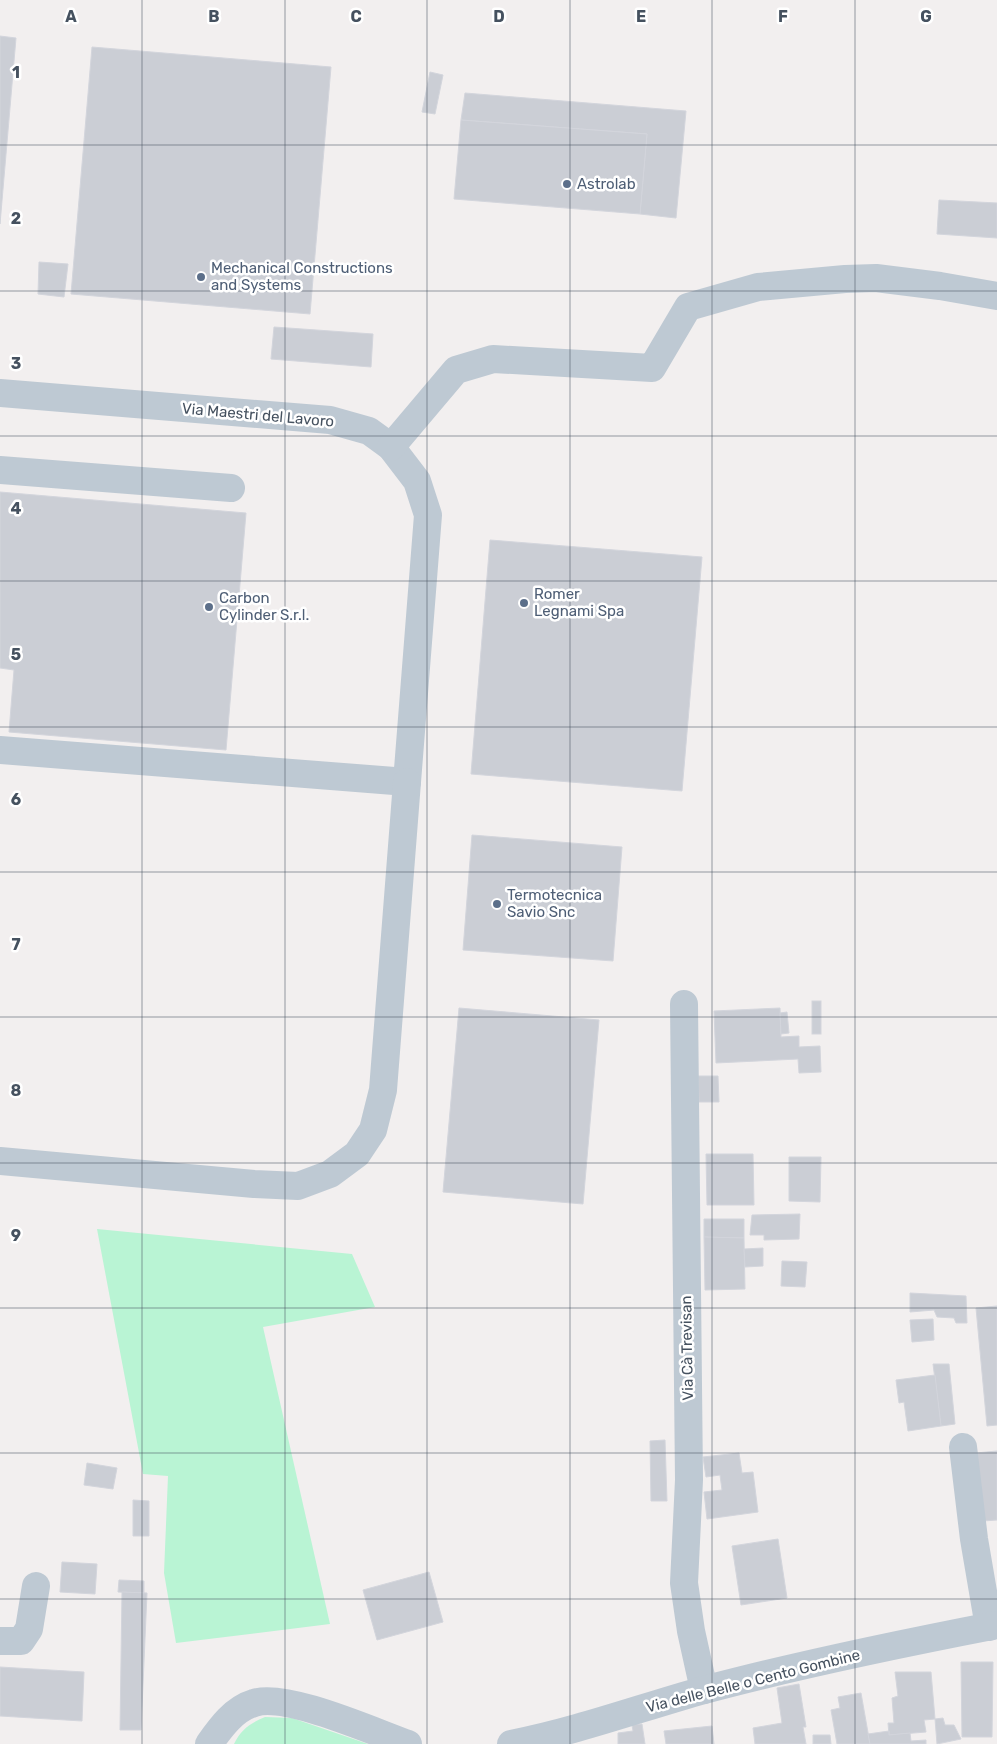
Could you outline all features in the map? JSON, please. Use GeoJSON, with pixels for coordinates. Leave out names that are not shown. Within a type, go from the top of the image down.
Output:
{"type":"FeatureCollection","features":[{"type":"Feature","properties":{"kind":"street"},"geometry":{"type":"LineString","coordinates":[[392,447],[456,370],[493,359],[652,368],[688,307],[758,288],[876,278],[997,296]]}},
{"type":"Feature","properties":{"kind":"street","name":"Via Maestri del Lavoro"},"geometry":{"type":"LineString","coordinates":[[0,393],[330,420],[369,431],[392,447],[417,481],[428,515],[382,1090],[373,1130],[357,1154],[330,1174],[298,1186],[254,1184],[0,1161]]}},
{"type":"Feature","properties":{"kind":"street"},"geometry":{"type":"LineString","coordinates":[[0,470],[231,488]]}},
{"type":"Feature","properties":{"kind":"street"},"geometry":{"type":"LineString","coordinates":[[0,750],[408,782]]}},
{"type":"Feature","properties":{"kind":"street","name":"Via Cà Trevisan"},"geometry":{"type":"LineString","coordinates":[[684,1004],[689,1480],[684,1583],[691,1631],[704,1690]]}},
{"type":"Feature","properties":{"kind":"street"},"geometry":{"type":"LineString","coordinates":[[963,1447],[974,1539],[993,1626]]}},
{"type":"Feature","properties":{"kind":"street"},"geometry":{"type":"LineString","coordinates":[[0,1641],[21,1640],[29,1629],[36,1586]]}},
{"type":"Feature","properties":{"kind":"street","name":"Via delle Belle o Cento Gombine"},"geometry":{"type":"LineString","coordinates":[[511,1744],[545,1737],[704,1690],[807,1664],[993,1626]]}},
{"type":"Feature","properties":{"kind":"street"},"geometry":{"type":"LineString","coordinates":[[209,1744],[235,1713],[252,1703],[274,1700],[293,1704],[408,1744]]}},
{"type":"Feature","properties":{"kind":"green space"},"geometry":{"type":"Polygon","coordinates":[[[97,1229],[352,1254],[375,1307],[263,1327],[330,1624],[176,1643],[164,1573],[168,1476],[143,1474],[97,1229]]]}},
{"type":"Feature","properties":{"kind":"green space"},"geometry":{"type":"Polygon","coordinates":[[[265,1717],[292,1718],[368,1744],[234,1744],[247,1727],[265,1717]]]}},
{"type":"Feature","properties":{"kind":"building"},"geometry":{"type":"Polygon","coordinates":[[[0,36],[16,38],[0,224],[0,36]]]}},
{"type":"Feature","properties":{"kind":"building"},"geometry":{"type":"Polygon","coordinates":[[[92,47],[331,67],[310,314],[71,294],[92,47]]]}},
{"type":"Feature","properties":{"kind":"building"},"geometry":{"type":"Polygon","coordinates":[[[430,72],[443,75],[435,114],[422,112],[430,72]]]}},
{"type":"Feature","properties":{"kind":"building"},"geometry":{"type":"Polygon","coordinates":[[[465,93],[686,111],[676,218],[640,214],[647,134],[461,120],[465,93]]]}},
{"type":"Feature","properties":{"kind":"building"},"geometry":{"type":"Polygon","coordinates":[[[461,120],[647,134],[640,214],[454,199],[461,120]]]}},
{"type":"Feature","properties":{"kind":"building"},"geometry":{"type":"Polygon","coordinates":[[[939,200],[997,203],[997,238],[937,234],[939,200]]]}},
{"type":"Feature","properties":{"kind":"building"},"geometry":{"type":"Polygon","coordinates":[[[39,262],[68,264],[64,297],[38,294],[39,262]]]}},
{"type":"Feature","properties":{"kind":"building"},"geometry":{"type":"Polygon","coordinates":[[[274,327],[373,334],[371,367],[271,359],[274,327]]]}},
{"type":"Feature","properties":{"kind":"building"},"geometry":{"type":"Polygon","coordinates":[[[0,492],[246,513],[226,750],[9,732],[14,670],[0,668],[0,492]]]}},
{"type":"Feature","properties":{"kind":"building"},"geometry":{"type":"Polygon","coordinates":[[[490,540],[702,557],[682,791],[471,774],[490,540]]]}},
{"type":"Feature","properties":{"kind":"building"},"geometry":{"type":"Polygon","coordinates":[[[472,835],[622,847],[613,961],[463,950],[472,835]]]}},
{"type":"Feature","properties":{"kind":"building"},"geometry":{"type":"Polygon","coordinates":[[[812,1001],[821,1001],[821,1034],[812,1034],[812,1001]]]}},
{"type":"Feature","properties":{"kind":"building"},"geometry":{"type":"Polygon","coordinates":[[[459,1008],[599,1020],[583,1204],[443,1192],[459,1008]]]}},
{"type":"Feature","properties":{"kind":"building"},"geometry":{"type":"Polygon","coordinates":[[[780,1008],[781,1037],[799,1036],[799,1047],[820,1046],[821,1072],[799,1073],[798,1059],[716,1063],[714,1011],[780,1008]]]}},
{"type":"Feature","properties":{"kind":"building"},"geometry":{"type":"Polygon","coordinates":[[[787,1012],[789,1033],[781,1034],[780,1013],[787,1012]]]}},
{"type":"Feature","properties":{"kind":"building"},"geometry":{"type":"Polygon","coordinates":[[[698,1076],[718,1076],[719,1102],[699,1102],[698,1076]]]}},
{"type":"Feature","properties":{"kind":"building"},"geometry":{"type":"Polygon","coordinates":[[[706,1154],[753,1154],[754,1205],[707,1205],[706,1154]]]}},
{"type":"Feature","properties":{"kind":"building"},"geometry":{"type":"Polygon","coordinates":[[[789,1157],[821,1157],[820,1202],[789,1201],[789,1157]]]}},
{"type":"Feature","properties":{"kind":"building"},"geometry":{"type":"Polygon","coordinates":[[[800,1214],[799,1239],[764,1240],[764,1235],[750,1235],[752,1215],[800,1214]]]}},
{"type":"Feature","properties":{"kind":"building"},"geometry":{"type":"Polygon","coordinates":[[[704,1219],[744,1219],[744,1238],[704,1237],[704,1219]]]}},
{"type":"Feature","properties":{"kind":"building"},"geometry":{"type":"Polygon","coordinates":[[[704,1237],[744,1238],[745,1289],[705,1290],[704,1237]]]}},
{"type":"Feature","properties":{"kind":"building"},"geometry":{"type":"Polygon","coordinates":[[[763,1248],[763,1266],[745,1267],[744,1249],[763,1248]]]}},
{"type":"Feature","properties":{"kind":"building"},"geometry":{"type":"Polygon","coordinates":[[[782,1261],[807,1262],[805,1287],[781,1286],[782,1261]]]}},
{"type":"Feature","properties":{"kind":"building"},"geometry":{"type":"Polygon","coordinates":[[[910,1293],[966,1296],[967,1323],[956,1323],[954,1318],[937,1317],[934,1310],[910,1312],[910,1293]]]}},
{"type":"Feature","properties":{"kind":"building"},"geometry":{"type":"Polygon","coordinates":[[[997,1306],[997,1425],[987,1426],[976,1308],[997,1306]]]}},
{"type":"Feature","properties":{"kind":"building"},"geometry":{"type":"Polygon","coordinates":[[[933,1319],[934,1340],[912,1342],[910,1320],[933,1319]]]}},
{"type":"Feature","properties":{"kind":"building"},"geometry":{"type":"Polygon","coordinates":[[[933,1364],[949,1364],[955,1424],[941,1426],[933,1364]]]}},
{"type":"Feature","properties":{"kind":"building"},"geometry":{"type":"Polygon","coordinates":[[[935,1375],[941,1426],[908,1431],[904,1402],[899,1403],[896,1380],[935,1375]]]}},
{"type":"Feature","properties":{"kind":"building"},"geometry":{"type":"Polygon","coordinates":[[[665,1440],[667,1501],[651,1501],[650,1441],[665,1440]]]}},
{"type":"Feature","properties":{"kind":"building"},"geometry":{"type":"Polygon","coordinates":[[[997,1451],[997,1520],[983,1521],[976,1453],[997,1451]]]}},
{"type":"Feature","properties":{"kind":"building"},"geometry":{"type":"Polygon","coordinates":[[[739,1453],[742,1473],[753,1472],[758,1512],[707,1519],[704,1492],[722,1490],[720,1475],[706,1477],[703,1457],[739,1453]]]}},
{"type":"Feature","properties":{"kind":"building"},"geometry":{"type":"Polygon","coordinates":[[[87,1463],[117,1468],[113,1489],[84,1485],[87,1463]]]}},
{"type":"Feature","properties":{"kind":"building"},"geometry":{"type":"Polygon","coordinates":[[[133,1500],[149,1501],[149,1536],[133,1536],[133,1500]]]}},
{"type":"Feature","properties":{"kind":"building"},"geometry":{"type":"Polygon","coordinates":[[[778,1539],[787,1598],[741,1605],[732,1546],[778,1539]]]}},
{"type":"Feature","properties":{"kind":"building"},"geometry":{"type":"Polygon","coordinates":[[[62,1562],[97,1564],[95,1594],[60,1592],[62,1562]]]}},
{"type":"Feature","properties":{"kind":"building"},"geometry":{"type":"Polygon","coordinates":[[[429,1572],[443,1622],[377,1640],[363,1590],[429,1572]]]}},
{"type":"Feature","properties":{"kind":"building"},"geometry":{"type":"Polygon","coordinates":[[[119,1580],[144,1581],[144,1593],[118,1592],[119,1580]]]}},
{"type":"Feature","properties":{"kind":"building"},"geometry":{"type":"Polygon","coordinates":[[[122,1592],[147,1593],[141,1730],[120,1730],[122,1592]]]}},
{"type":"Feature","properties":{"kind":"building"},"geometry":{"type":"Polygon","coordinates":[[[961,1662],[993,1662],[992,1737],[962,1737],[961,1662]]]}},
{"type":"Feature","properties":{"kind":"building"},"geometry":{"type":"Polygon","coordinates":[[[0,1667],[84,1672],[82,1721],[0,1716],[0,1667]]]}},
{"type":"Feature","properties":{"kind":"building"},"geometry":{"type":"Polygon","coordinates":[[[895,1672],[931,1672],[935,1719],[924,1720],[926,1732],[889,1735],[888,1723],[894,1723],[892,1698],[898,1696],[895,1672]]]}},
{"type":"Feature","properties":{"kind":"building"},"geometry":{"type":"Polygon","coordinates":[[[799,1684],[806,1727],[803,1727],[806,1744],[755,1744],[753,1728],[782,1723],[777,1688],[799,1684]]]}},
{"type":"Feature","properties":{"kind":"building"},"geometry":{"type":"Polygon","coordinates":[[[861,1693],[870,1744],[837,1744],[831,1710],[840,1708],[838,1697],[861,1693]]]}},
{"type":"Feature","properties":{"kind":"building"},"geometry":{"type":"Polygon","coordinates":[[[943,1718],[945,1725],[954,1725],[961,1739],[937,1744],[935,1719],[943,1718]]]}},
{"type":"Feature","properties":{"kind":"building"},"geometry":{"type":"Polygon","coordinates":[[[642,1724],[645,1744],[618,1744],[618,1733],[633,1731],[632,1725],[642,1724]]]}},
{"type":"Feature","properties":{"kind":"building"},"geometry":{"type":"Polygon","coordinates":[[[712,1726],[714,1744],[666,1744],[664,1731],[712,1726]]]}},
{"type":"Feature","properties":{"kind":"building"},"geometry":{"type":"Polygon","coordinates":[[[889,1731],[889,1735],[910,1733],[911,1741],[926,1740],[926,1744],[870,1744],[868,1734],[889,1731]]]}},
{"type":"Feature","properties":{"kind":"building"},"geometry":{"type":"Polygon","coordinates":[[[813,1735],[830,1735],[831,1744],[813,1744],[813,1735]]]}},
{"type":"Feature","properties":{"kind":"place","name":"Astrolab"},"geometry":{"type":"Point","coordinates":[567,184]}},
{"type":"Feature","properties":{"kind":"place","name":"Mechanical Constructions and Systems"},"geometry":{"type":"Point","coordinates":[201,277]}},
{"type":"Feature","properties":{"kind":"place","name":"Romer Legnami Spa"},"geometry":{"type":"Point","coordinates":[524,603]}},
{"type":"Feature","properties":{"kind":"place","name":"Carbon Cylinder S.r.l."},"geometry":{"type":"Point","coordinates":[209,607]}},
{"type":"Feature","properties":{"kind":"place","name":"Termotecnica Savio Snc"},"geometry":{"type":"Point","coordinates":[497,904]}}]}
